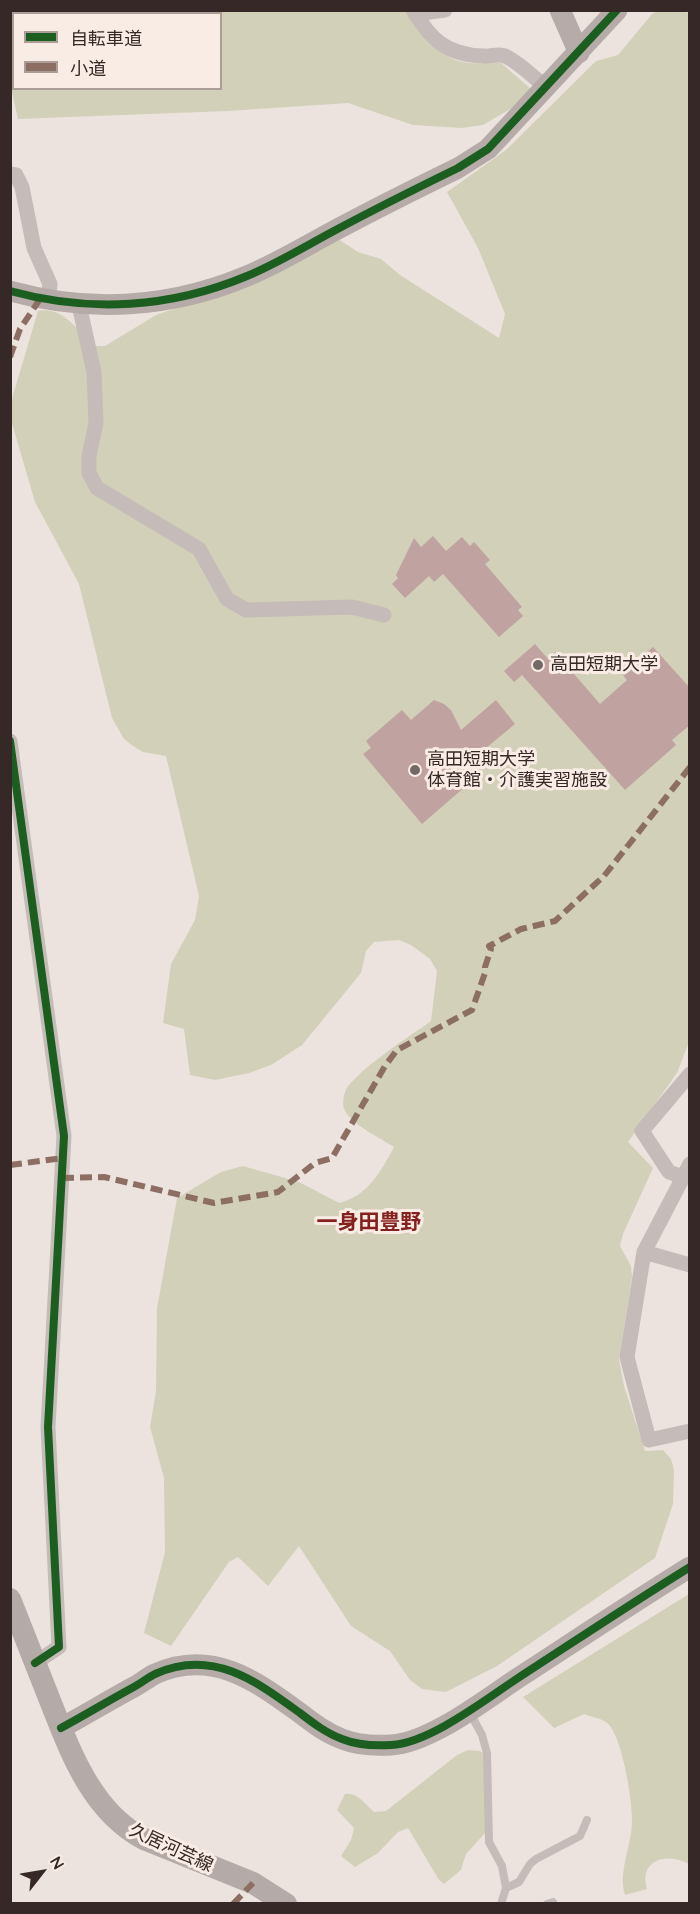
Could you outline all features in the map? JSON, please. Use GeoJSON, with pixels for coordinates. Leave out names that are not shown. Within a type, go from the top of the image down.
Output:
{"type":"FeatureCollection","features":[{"type":"Feature","properties":{"kind":"main road","name":"久居河芸線"},"geometry":{"type":"LineString","coordinates":[[10,1599],[72,1756],[90,1789],[116,1820],[130,1832],[144,1839],[253,1884],[286,1904]]}},
{"type":"Feature","properties":{"kind":"street"},"geometry":{"type":"LineString","coordinates":[[414,12],[445,10]]}},
{"type":"Feature","properties":{"kind":"street"},"geometry":{"type":"LineString","coordinates":[[560,10],[579,53]]}},
{"type":"Feature","properties":{"kind":"street"},"geometry":{"type":"LineString","coordinates":[[10,291],[80,305],[165,300],[212,289],[249,275],[468,162],[488,149],[617,10]]}},
{"type":"Feature","properties":{"kind":"street"},"geometry":{"type":"LineString","coordinates":[[414,12],[431,34],[454,52],[481,56],[503,55],[546,87]]}},
{"type":"Feature","properties":{"kind":"street"},"geometry":{"type":"LineString","coordinates":[[10,174],[16,175],[22,187],[34,248],[50,284],[48,300]]}},
{"type":"Feature","properties":{"kind":"street"},"geometry":{"type":"LineString","coordinates":[[80,305],[94,372],[96,423],[89,456],[89,473],[97,489],[199,549],[227,599],[246,610],[352,607],[384,615]]}},
{"type":"Feature","properties":{"kind":"street"},"geometry":{"type":"LineString","coordinates":[[10,741],[64,1136],[48,1427],[59,1647],[35,1663]]}},
{"type":"Feature","properties":{"kind":"street"},"geometry":{"type":"LineString","coordinates":[[686,1170],[669,1172],[642,1131],[690,1074]]}},
{"type":"Feature","properties":{"kind":"street"},"geometry":{"type":"LineString","coordinates":[[686,1170],[644,1252],[627,1358],[649,1440],[690,1431]]}},
{"type":"Feature","properties":{"kind":"street"},"geometry":{"type":"LineString","coordinates":[[644,1252],[690,1265]]}},
{"type":"Feature","properties":{"kind":"street"},"geometry":{"type":"LineString","coordinates":[[61,1728],[155,1674],[190,1665],[210,1666],[241,1675],[265,1688],[322,1730],[341,1739],[357,1743],[393,1745],[407,1742],[429,1734],[468,1710],[690,1567]]}},
{"type":"Feature","properties":{"kind":"lane"},"geometry":{"type":"LineString","coordinates":[[468,1710],[482,1735],[487,1753],[489,1842],[502,1866],[507,1888],[501,1904]]}},
{"type":"Feature","properties":{"kind":"lane"},"geometry":{"type":"LineString","coordinates":[[507,1888],[519,1882],[530,1864],[537,1859],[580,1836],[587,1820]]}},
{"type":"Feature","properties":{"kind":"shaded area"},"geometry":{"type":"Polygon","coordinates":[[[659,10],[689,13],[689,1042],[677,1073],[628,1142],[653,1168],[623,1234],[620,1246],[631,1266],[632,1277],[619,1360],[624,1386],[645,1451],[663,1450],[671,1459],[674,1470],[673,1504],[655,1558],[497,1666],[446,1692],[422,1689],[410,1680],[390,1651],[351,1626],[299,1546],[268,1586],[238,1557],[229,1562],[171,1646],[144,1633],[165,1552],[164,1478],[150,1427],[156,1391],[157,1308],[177,1198],[221,1172],[243,1166],[299,1182],[339,1203],[349,1200],[366,1189],[379,1173],[394,1147],[360,1126],[349,1116],[344,1108],[344,1094],[357,1076],[431,1021],[437,971],[430,959],[411,945],[399,940],[374,942],[366,951],[361,973],[302,1045],[271,1065],[249,1073],[215,1080],[190,1075],[184,1029],[163,1023],[171,964],[195,920],[199,896],[166,756],[143,752],[133,746],[124,739],[112,718],[79,584],[35,502],[11,420],[10,405],[38,311],[55,312],[69,321],[94,346],[105,346],[156,315],[235,288],[338,239],[358,252],[381,259],[400,275],[499,338],[505,314],[478,248],[447,192],[506,150],[596,61],[618,55],[652,14],[659,10]]]}},
{"type":"Feature","properties":{"kind":"shaded area"},"geometry":{"type":"Polygon","coordinates":[[[10,11],[406,11],[426,38],[445,55],[464,62],[501,63],[531,89],[517,105],[483,125],[462,128],[413,125],[348,103],[228,111],[18,119],[11,88],[10,11]]]}},
{"type":"Feature","properties":{"kind":"shaded area"},"geometry":{"type":"Polygon","coordinates":[[[689,1594],[689,1864],[672,1859],[657,1861],[647,1871],[645,1879],[647,1889],[625,1895],[623,1877],[632,1813],[622,1754],[612,1729],[606,1722],[584,1714],[554,1728],[523,1697],[689,1594]]]}},
{"type":"Feature","properties":{"kind":"shaded area"},"geometry":{"type":"Polygon","coordinates":[[[468,1750],[480,1751],[489,1758],[485,1833],[466,1854],[461,1870],[444,1884],[439,1880],[408,1828],[398,1832],[378,1853],[355,1867],[341,1856],[351,1840],[354,1828],[337,1810],[345,1794],[357,1797],[374,1812],[386,1811],[457,1755],[468,1750]]]}},
{"type":"Feature","properties":{"kind":"building"},"geometry":{"type":"Polygon","coordinates":[[[433,536],[446,551],[462,537],[470,546],[474,542],[490,560],[485,564],[522,607],[518,610],[523,616],[499,637],[443,574],[434,582],[429,576],[405,598],[392,584],[398,578],[396,575],[414,538],[421,547],[433,536]]]}},
{"type":"Feature","properties":{"kind":"building","name":"高田短期大学"},"geometry":{"type":"Polygon","coordinates":[[[535,644],[548,659],[555,652],[600,704],[627,680],[622,674],[653,647],[690,688],[690,725],[672,740],[676,745],[625,790],[522,675],[514,682],[504,671],[535,644]]]}},
{"type":"Feature","properties":{"kind":"building","name":"高田短期大学 体育館・介護実習施設"},"geometry":{"type":"Polygon","coordinates":[[[434,700],[451,710],[461,730],[496,700],[515,724],[474,758],[471,754],[454,770],[467,785],[422,824],[363,754],[371,748],[366,741],[402,710],[411,720],[434,700]]]}},
{"type":"Feature","properties":{"kind":"marked path"},"geometry":{"type":"LineString","coordinates":[[10,357],[20,329],[40,299]]}},
{"type":"Feature","properties":{"kind":"marked path"},"geometry":{"type":"LineString","coordinates":[[62,1178],[104,1177],[214,1203],[278,1192],[315,1163],[332,1158],[385,1066],[397,1050],[472,1010],[485,973],[491,949],[489,946],[521,929],[555,921],[604,876],[690,767]]}},
{"type":"Feature","properties":{"kind":"marked path"},"geometry":{"type":"LineString","coordinates":[[10,1165],[63,1158]]}},
{"type":"Feature","properties":{"kind":"marked path"},"geometry":{"type":"LineString","coordinates":[[233,1904],[253,1883]]}},
{"type":"Feature","properties":{"kind":"cycle path"},"geometry":{"type":"LineString","coordinates":[[10,291],[70,302],[130,304],[189,295],[218,287],[258,271],[458,168],[488,149],[617,10]]}},
{"type":"Feature","properties":{"kind":"cycle path"},"geometry":{"type":"LineString","coordinates":[[10,741],[64,1136],[48,1427],[59,1647],[35,1663]]}},
{"type":"Feature","properties":{"kind":"cycle path"},"geometry":{"type":"LineString","coordinates":[[61,1728],[155,1674],[176,1667],[196,1665],[214,1666],[250,1680],[320,1728],[342,1739],[372,1745],[406,1742],[423,1737],[457,1719],[690,1567]]}},
{"type":"Feature","properties":{"kind":"place","name":"高田短期大学"},"geometry":{"type":"Point","coordinates":[538,665]}},
{"type":"Feature","properties":{"kind":"place","name":"高田短期大学 体育館・介護実習施設"},"geometry":{"type":"Point","coordinates":[415,770]}},
{"type":"Feature","properties":{"kind":"district","name":"一身田豊野"},"geometry":{"type":"Point","coordinates":[369,1223]}}]}
